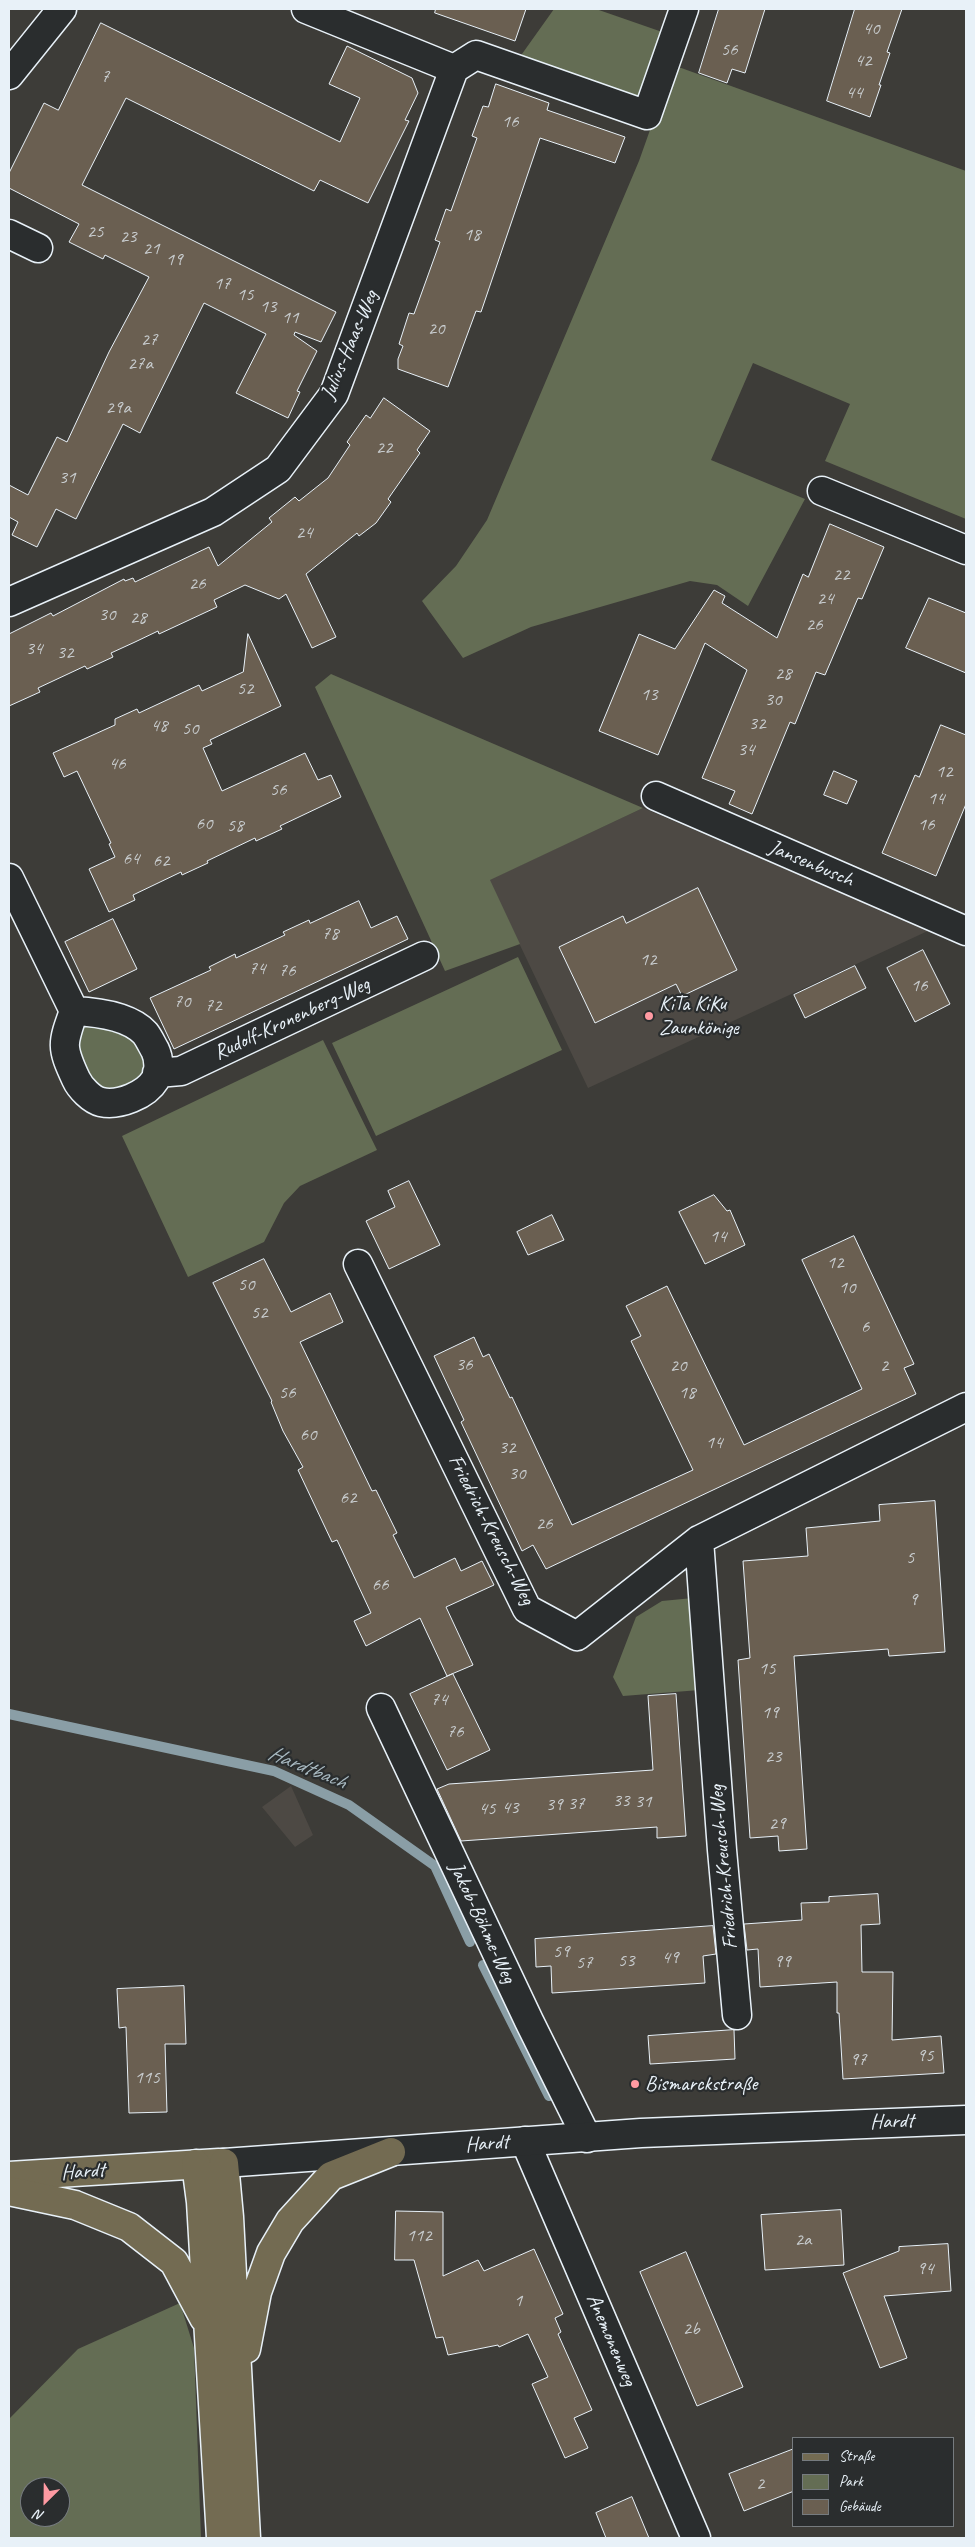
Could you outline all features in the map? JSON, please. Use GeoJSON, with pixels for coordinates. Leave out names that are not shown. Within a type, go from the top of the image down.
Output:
{"type":"FeatureCollection","features":[{"type":"Feature","properties":{"kind":"main road"},"geometry":{"type":"LineString","coordinates":[[239,2385],[257,2292],[271,2253],[290,2221],[331,2176],[391,2152]]}},
{"type":"Feature","properties":{"kind":"main road"},"geometry":{"type":"LineString","coordinates":[[224,2163],[239,2385],[246,2538]]}},
{"type":"Feature","properties":{"kind":"main road","name":"Hardt"},"geometry":{"type":"LineString","coordinates":[[9,2176],[224,2163]]}},
{"type":"Feature","properties":{"kind":"main road"},"geometry":{"type":"LineString","coordinates":[[196,2164],[208,2326],[220,2538]]}},
{"type":"Feature","properties":{"kind":"main road"},"geometry":{"type":"LineString","coordinates":[[9,2191],[75,2205],[128,2227],[174,2262],[208,2326]]}},
{"type":"Feature","properties":{"kind":"street"},"geometry":{"type":"LineString","coordinates":[[9,75],[62,9]]}},
{"type":"Feature","properties":{"kind":"street"},"geometry":{"type":"LineString","coordinates":[[306,9],[454,69],[476,55],[647,115],[684,9]]}},
{"type":"Feature","properties":{"kind":"street","name":"Julius-Haas-Weg"},"geometry":{"type":"LineString","coordinates":[[9,602],[213,512],[278,468],[334,394],[454,69]]}},
{"type":"Feature","properties":{"kind":"street"},"geometry":{"type":"LineString","coordinates":[[9,234],[38,248]]}},
{"type":"Feature","properties":{"kind":"street"},"geometry":{"type":"LineString","coordinates":[[822,491],[966,550]]}},
{"type":"Feature","properties":{"kind":"street","name":"Jansenbusch"},"geometry":{"type":"LineString","coordinates":[[656,796],[966,931]]}},
{"type":"Feature","properties":{"kind":"street"},"geometry":{"type":"LineString","coordinates":[[9,878],[74,1011],[64,1041],[65,1055],[80,1087],[100,1102],[122,1101],[144,1091],[156,1079],[159,1056],[145,1033],[120,1018],[97,1012],[74,1011]]}},
{"type":"Feature","properties":{"kind":"street","name":"Rudolf-Kronenberg-Weg"},"geometry":{"type":"LineString","coordinates":[[157,1073],[181,1071],[424,956]]}},
{"type":"Feature","properties":{"kind":"street","name":"Friedrich-Kreusch-Weg"},"geometry":{"type":"LineString","coordinates":[[358,1264],[527,1609],[577,1636],[699,1540],[966,1407]]}},
{"type":"Feature","properties":{"kind":"street","name":"Friedrich-Kreusch-Weg"},"geometry":{"type":"LineString","coordinates":[[699,1540],[722,1850],[737,2015]]}},
{"type":"Feature","properties":{"kind":"street","name":"Jakob-Böhme-Weg"},"geometry":{"type":"LineString","coordinates":[[381,1708],[521,2005],[587,2138]]}},
{"type":"Feature","properties":{"kind":"street","name":"Hardt"},"geometry":{"type":"LineString","coordinates":[[224,2163],[747,2127],[966,2120]]}},
{"type":"Feature","properties":{"kind":"street","name":"Anemonenweg"},"geometry":{"type":"LineString","coordinates":[[525,2141],[696,2538]]}},
{"type":"Feature","properties":{"kind":"shaded area","name":"KiTa KiKu Zaunkönige"},"geometry":{"type":"Polygon","coordinates":[[[643,808],[930,930],[588,1088],[489,880],[643,808]]]}},
{"type":"Feature","properties":{"kind":"shaded area"},"geometry":{"type":"Polygon","coordinates":[[[291,1786],[313,1835],[295,1847],[262,1807],[291,1786]]]}},
{"type":"Feature","properties":{"kind":"green space"},"geometry":{"type":"Polygon","coordinates":[[[554,9],[596,9],[668,34],[642,105],[517,61],[554,9]]]}},
{"type":"Feature","properties":{"kind":"green space"},"geometry":{"type":"Polygon","coordinates":[[[673,65],[966,171],[966,519],[825,461],[850,404],[753,363],[711,460],[805,499],[748,606],[717,585],[690,581],[531,627],[463,658],[422,601],[456,566],[487,520],[639,161],[673,65]]]}},
{"type":"Feature","properties":{"kind":"green space"},"geometry":{"type":"Polygon","coordinates":[[[331,674],[643,808],[490,880],[520,944],[445,971],[315,687],[331,674]]]}},
{"type":"Feature","properties":{"kind":"green space"},"geometry":{"type":"Polygon","coordinates":[[[518,957],[562,1050],[376,1136],[332,1043],[518,957]]]}},
{"type":"Feature","properties":{"kind":"green space"},"geometry":{"type":"Polygon","coordinates":[[[90,1023],[130,1036],[142,1046],[148,1075],[111,1093],[91,1082],[82,1064],[74,1035],[80,1025],[90,1023]]]}},
{"type":"Feature","properties":{"kind":"green space"},"geometry":{"type":"Polygon","coordinates":[[[323,1040],[377,1150],[300,1186],[284,1203],[264,1242],[188,1277],[122,1136],[323,1040]]]}},
{"type":"Feature","properties":{"kind":"green space"},"geometry":{"type":"Polygon","coordinates":[[[693,1598],[700,1690],[623,1696],[613,1677],[636,1617],[662,1601],[693,1598]]]}},
{"type":"Feature","properties":{"kind":"green space"},"geometry":{"type":"Polygon","coordinates":[[[180,2303],[194,2348],[201,2538],[9,2538],[9,2419],[78,2349],[180,2303]]]}},
{"type":"Feature","properties":{"kind":"building"},"geometry":{"type":"Polygon","coordinates":[[[436,9],[526,9],[515,41],[435,13],[436,9]]]}},
{"type":"Feature","properties":{"kind":"building"},"geometry":{"type":"Polygon","coordinates":[[[719,9],[765,9],[745,73],[732,69],[727,83],[699,73],[719,9]]]}},
{"type":"Feature","properties":{"kind":"building"},"geometry":{"type":"Polygon","coordinates":[[[855,9],[902,9],[887,52],[890,53],[870,117],[827,101],[855,9]]]}},
{"type":"Feature","properties":{"kind":"building"},"geometry":{"type":"Polygon","coordinates":[[[101,23],[340,142],[360,98],[329,84],[347,46],[412,78],[418,93],[405,120],[409,121],[368,203],[320,180],[314,191],[126,98],[82,185],[336,312],[321,342],[295,332],[294,335],[317,351],[297,391],[300,392],[288,418],[236,393],[266,334],[204,303],[140,433],[123,424],[76,519],[56,509],[37,547],[12,535],[18,522],[9,517],[9,485],[28,495],[57,437],[67,442],[109,352],[149,277],[105,255],[103,259],[69,242],[79,224],[9,188],[9,173],[44,103],[58,110],[101,23]]]}},
{"type":"Feature","properties":{"kind":"building"},"geometry":{"type":"Polygon","coordinates":[[[496,84],[549,103],[547,110],[625,137],[615,163],[540,138],[481,312],[476,311],[448,387],[398,369],[398,359],[403,346],[399,344],[409,313],[414,314],[440,242],[435,240],[446,209],[451,211],[477,138],[472,136],[483,106],[488,107],[496,84]]]}},
{"type":"Feature","properties":{"kind":"building"},"geometry":{"type":"Polygon","coordinates":[[[384,398],[430,431],[417,450],[420,453],[388,499],[391,502],[376,523],[359,536],[357,533],[306,574],[336,637],[312,648],[286,594],[279,599],[245,585],[214,600],[217,607],[159,634],[158,631],[111,653],[113,657],[87,669],[85,666],[38,688],[40,692],[9,706],[9,634],[51,613],[53,616],[124,579],[125,581],[133,578],[135,582],[209,547],[218,566],[272,522],[269,518],[295,497],[299,501],[328,478],[350,445],[347,442],[366,415],[370,418],[384,398]]]}},
{"type":"Feature","properties":{"kind":"building"},"geometry":{"type":"Polygon","coordinates":[[[830,524],[884,547],[862,599],[858,598],[825,675],[816,672],[795,724],[790,722],[752,814],[729,804],[735,791],[702,778],[747,670],[705,643],[658,755],[599,731],[639,634],[675,649],[714,590],[725,596],[722,603],[777,638],[803,574],[808,577],[830,524]]]}},
{"type":"Feature","properties":{"kind":"building"},"geometry":{"type":"Polygon","coordinates":[[[929,598],[966,613],[966,673],[906,648],[929,598]]]}},
{"type":"Feature","properties":{"kind":"building"},"geometry":{"type":"Polygon","coordinates":[[[248,634],[281,706],[210,740],[212,744],[203,748],[222,791],[305,753],[318,780],[331,775],[341,797],[280,826],[282,829],[256,841],[255,838],[207,861],[208,863],[182,875],[181,872],[133,895],[135,900],[109,912],[89,869],[115,857],[109,844],[111,843],[77,771],[64,777],[53,753],[115,725],[115,719],[137,709],[139,713],[199,685],[202,691],[243,672],[248,634]]]}},
{"type":"Feature","properties":{"kind":"building"},"geometry":{"type":"Polygon","coordinates":[[[941,725],[966,735],[966,804],[936,876],[882,853],[915,775],[919,777],[941,725]]]}},
{"type":"Feature","properties":{"kind":"building"},"geometry":{"type":"Polygon","coordinates":[[[834,771],[857,781],[847,804],[824,795],[834,771]]]}},
{"type":"Feature","properties":{"kind":"building"},"geometry":{"type":"Polygon","coordinates":[[[698,888],[737,970],[682,996],[676,984],[595,1023],[559,947],[623,916],[626,923],[698,888]]]}},
{"type":"Feature","properties":{"kind":"building"},"geometry":{"type":"Polygon","coordinates":[[[359,901],[371,928],[397,916],[408,939],[174,1049],[150,998],[211,970],[209,967],[235,954],[236,958],[285,935],[283,932],[309,920],[310,923],[359,901]]]}},
{"type":"Feature","properties":{"kind":"building"},"geometry":{"type":"Polygon","coordinates":[[[113,919],[137,969],[89,992],[65,942],[113,919]]]}},
{"type":"Feature","properties":{"kind":"building"},"geometry":{"type":"Polygon","coordinates":[[[923,950],[950,1004],[915,1022],[887,968],[923,950]]]}},
{"type":"Feature","properties":{"kind":"building"},"geometry":{"type":"Polygon","coordinates":[[[855,966],[866,988],[805,1018],[794,995],[855,966]]]}},
{"type":"Feature","properties":{"kind":"building"},"geometry":{"type":"Polygon","coordinates":[[[409,1181],[440,1245],[389,1269],[366,1221],[395,1207],[388,1191],[409,1181]]]}},
{"type":"Feature","properties":{"kind":"building"},"geometry":{"type":"Polygon","coordinates":[[[714,1195],[727,1211],[730,1210],[745,1245],[705,1264],[679,1212],[714,1195]]]}},
{"type":"Feature","properties":{"kind":"building"},"geometry":{"type":"Polygon","coordinates":[[[552,1215],[564,1240],[528,1255],[517,1232],[552,1215]]]}},
{"type":"Feature","properties":{"kind":"building"},"geometry":{"type":"Polygon","coordinates":[[[854,1236],[914,1364],[904,1368],[916,1394],[546,1569],[533,1545],[522,1551],[461,1422],[464,1420],[434,1356],[474,1337],[483,1357],[489,1354],[510,1398],[512,1397],[572,1525],[693,1470],[631,1341],[641,1336],[626,1306],[667,1286],[744,1445],[862,1389],[802,1260],[854,1236]]]}},
{"type":"Feature","properties":{"kind":"building"},"geometry":{"type":"Polygon","coordinates":[[[264,1259],[291,1312],[330,1293],[343,1322],[300,1342],[372,1491],[376,1490],[397,1533],[393,1535],[414,1578],[455,1558],[461,1571],[482,1561],[494,1585],[446,1607],[473,1665],[447,1676],[420,1618],[366,1646],[354,1621],[371,1613],[337,1540],[332,1542],[298,1470],[303,1467],[283,1431],[272,1401],[213,1283],[264,1259]]]}},
{"type":"Feature","properties":{"kind":"building"},"geometry":{"type":"Polygon","coordinates":[[[935,1501],[945,1652],[889,1656],[888,1649],[794,1656],[807,1849],[779,1851],[778,1836],[750,1838],[738,1660],[750,1658],[743,1561],[808,1556],[806,1528],[880,1521],[879,1505],[935,1501]]]}},
{"type":"Feature","properties":{"kind":"building"},"geometry":{"type":"Polygon","coordinates":[[[453,1674],[490,1750],[447,1770],[410,1694],[453,1674]]]}},
{"type":"Feature","properties":{"kind":"building"},"geometry":{"type":"Polygon","coordinates":[[[676,1694],[686,1836],[657,1838],[657,1827],[461,1841],[437,1789],[449,1784],[653,1770],[648,1696],[676,1694]]]}},
{"type":"Feature","properties":{"kind":"building"},"geometry":{"type":"Polygon","coordinates":[[[878,1894],[880,1924],[861,1925],[862,1972],[893,1972],[892,2040],[941,2036],[944,2073],[843,2079],[839,2013],[837,2013],[837,1982],[760,1987],[758,1949],[747,1950],[744,1924],[802,1920],[801,1903],[829,1902],[829,1897],[878,1894]]]}},
{"type":"Feature","properties":{"kind":"building"},"geometry":{"type":"Polygon","coordinates":[[[713,1926],[716,1954],[703,1956],[705,1983],[552,1993],[551,1966],[536,1967],[535,1939],[713,1926]]]}},
{"type":"Feature","properties":{"kind":"building"},"geometry":{"type":"Polygon","coordinates":[[[184,1986],[186,2044],[165,2044],[167,2112],[129,2113],[126,2027],[119,2028],[117,1989],[184,1986]]]}},
{"type":"Feature","properties":{"kind":"building"},"geometry":{"type":"Polygon","coordinates":[[[734,2030],[735,2059],[650,2064],[648,2036],[734,2030]]]}},
{"type":"Feature","properties":{"kind":"building"},"geometry":{"type":"Polygon","coordinates":[[[841,2210],[844,2265],[765,2270],[761,2215],[841,2210]]]}},
{"type":"Feature","properties":{"kind":"building"},"geometry":{"type":"Polygon","coordinates":[[[396,2211],[443,2212],[443,2276],[478,2260],[484,2271],[534,2249],[563,2314],[555,2318],[561,2332],[558,2334],[592,2410],[574,2418],[588,2448],[565,2458],[532,2384],[548,2377],[528,2334],[499,2347],[498,2345],[448,2355],[443,2337],[436,2338],[414,2260],[395,2260],[396,2211]]]}},
{"type":"Feature","properties":{"kind":"building"},"geometry":{"type":"Polygon","coordinates":[[[948,2244],[951,2291],[884,2296],[907,2358],[880,2368],[843,2273],[899,2251],[899,2247],[948,2244]]]}},
{"type":"Feature","properties":{"kind":"building"},"geometry":{"type":"Polygon","coordinates":[[[686,2252],[743,2387],[697,2406],[640,2272],[686,2252]]]}},
{"type":"Feature","properties":{"kind":"building"},"geometry":{"type":"Polygon","coordinates":[[[792,2450],[792,2492],[744,2511],[729,2474],[792,2450]]]}},
{"type":"Feature","properties":{"kind":"building"},"geometry":{"type":"Polygon","coordinates":[[[632,2497],[649,2538],[606,2538],[596,2513],[632,2497]]]}},
{"type":"Feature","properties":{"kind":"waterway","name":"Hardtbach"},"geometry":{"type":"LineString","coordinates":[[9,1714],[274,1771],[349,1805],[435,1866],[470,1942]]}},
{"type":"Feature","properties":{"kind":"waterway","name":"Hardtbach"},"geometry":{"type":"LineString","coordinates":[[483,1965],[549,2096]]}},
{"type":"Feature","properties":{"kind":"place","name":"KiTa KiKu Zaunkönige"},"geometry":{"type":"Point","coordinates":[649,1016]}},
{"type":"Feature","properties":{"kind":"place","name":"Bismarckstraße"},"geometry":{"type":"Point","coordinates":[635,2084]}}]}
